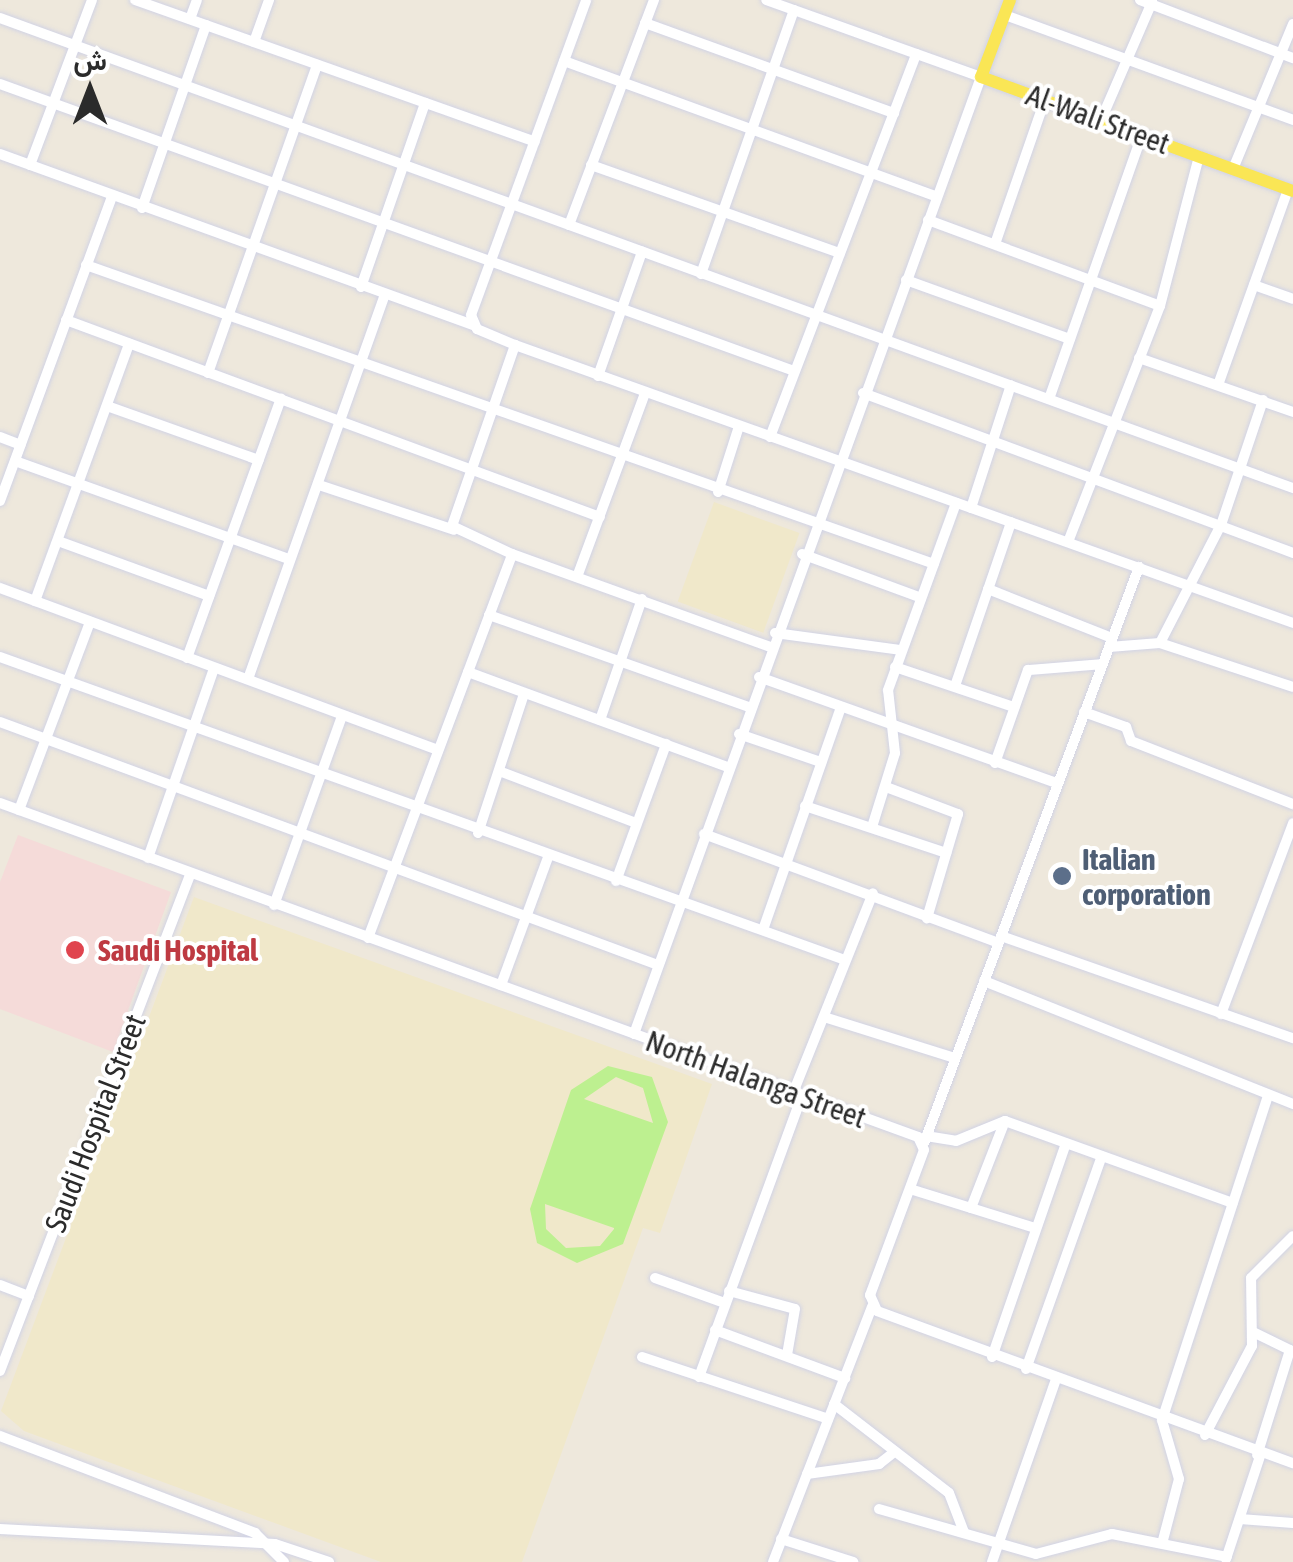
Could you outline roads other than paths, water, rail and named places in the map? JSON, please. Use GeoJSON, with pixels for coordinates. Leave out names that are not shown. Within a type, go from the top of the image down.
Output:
{"type":"FeatureCollection","features":[{"type":"Feature","properties":{"kind":"main road"},"geometry":{"type":"LineString","coordinates":[[980,77],[1010,0]]}},
{"type":"Feature","properties":{"kind":"main road","name":"Al-Wali Street"},"geometry":{"type":"LineString","coordinates":[[980,77],[1290,190]]}},
{"type":"Feature","properties":{"kind":"street"},"geometry":{"type":"LineString","coordinates":[[30,164],[92,0]]}},
{"type":"Feature","properties":{"kind":"street"},"geometry":{"type":"LineString","coordinates":[[135,0],[535,142]]}},
{"type":"Feature","properties":{"kind":"street"},"geometry":{"type":"LineString","coordinates":[[190,19],[196,0]]}},
{"type":"Feature","properties":{"kind":"street"},"geometry":{"type":"LineString","coordinates":[[254,42],[269,0]]}},
{"type":"Feature","properties":{"kind":"street"},"geometry":{"type":"LineString","coordinates":[[473,326],[492,261],[586,0]]}},
{"type":"Feature","properties":{"kind":"street"},"geometry":{"type":"LineString","coordinates":[[569,226],[654,0]]}},
{"type":"Feature","properties":{"kind":"street"},"geometry":{"type":"LineString","coordinates":[[634,1034],[812,526],[980,77],[766,0]]}},
{"type":"Feature","properties":{"kind":"street"},"geometry":{"type":"LineString","coordinates":[[1101,120],[1148,1],[1287,56]]}},
{"type":"Feature","properties":{"kind":"street"},"geometry":{"type":"LineString","coordinates":[[701,274],[794,10]]}},
{"type":"Feature","properties":{"kind":"street"},"geometry":{"type":"LineString","coordinates":[[1004,16],[1124,55],[1293,120]]}},
{"type":"Feature","properties":{"kind":"street"},"geometry":{"type":"LineString","coordinates":[[0,18],[1293,488]]}},
{"type":"Feature","properties":{"kind":"street"},"geometry":{"type":"LineString","coordinates":[[645,24],[894,114]]}},
{"type":"Feature","properties":{"kind":"street"},"geometry":{"type":"LineString","coordinates":[[1233,169],[1287,56],[1293,24]]}},
{"type":"Feature","properties":{"kind":"street"},"geometry":{"type":"LineString","coordinates":[[142,208],[206,25]]}},
{"type":"Feature","properties":{"kind":"street"},"geometry":{"type":"LineString","coordinates":[[770,437],[916,54]]}},
{"type":"Feature","properties":{"kind":"street"},"geometry":{"type":"LineString","coordinates":[[564,60],[936,197]]}},
{"type":"Feature","properties":{"kind":"street"},"geometry":{"type":"LineString","coordinates":[[208,372],[317,65]]}},
{"type":"Feature","properties":{"kind":"street"},"geometry":{"type":"LineString","coordinates":[[0,84],[794,371]]}},
{"type":"Feature","properties":{"kind":"street"},"geometry":{"type":"LineString","coordinates":[[995,244],[1045,100]]}},
{"type":"Feature","properties":{"kind":"street"},"geometry":{"type":"LineString","coordinates":[[361,286],[425,103]]}},
{"type":"Feature","properties":{"kind":"street"},"geometry":{"type":"LineString","coordinates":[[1049,399],[1142,135]]}},
{"type":"Feature","properties":{"kind":"street"},"geometry":{"type":"LineString","coordinates":[[0,154],[473,326],[598,376],[1293,623]]}},
{"type":"Feature","properties":{"kind":"street"},"geometry":{"type":"LineString","coordinates":[[1068,542],[1111,421],[1160,306],[1199,156]]}},
{"type":"Feature","properties":{"kind":"street"},"geometry":{"type":"LineString","coordinates":[[592,165],[840,253]]}},
{"type":"Feature","properties":{"kind":"street"},"geometry":{"type":"LineString","coordinates":[[1218,385],[1290,190]]}},
{"type":"Feature","properties":{"kind":"street"},"geometry":{"type":"LineString","coordinates":[[0,501],[112,197]]}},
{"type":"Feature","properties":{"kind":"street"},"geometry":{"type":"LineString","coordinates":[[928,220],[1160,306]]}},
{"type":"Feature","properties":{"kind":"street"},"geometry":{"type":"LineString","coordinates":[[598,376],[642,252]]}},
{"type":"Feature","properties":{"kind":"street"},"geometry":{"type":"LineString","coordinates":[[86,265],[812,526],[934,564]]}},
{"type":"Feature","properties":{"kind":"street"},"geometry":{"type":"LineString","coordinates":[[906,280],[1070,339]]}},
{"type":"Feature","properties":{"kind":"street"},"geometry":{"type":"LineString","coordinates":[[1254,284],[1293,299]]}},
{"type":"Feature","properties":{"kind":"street"},"geometry":{"type":"LineString","coordinates":[[248,679],[385,295]]}},
{"type":"Feature","properties":{"kind":"street"},"geometry":{"type":"LineString","coordinates":[[66,320],[600,516]]}},
{"type":"Feature","properties":{"kind":"street"},"geometry":{"type":"LineString","coordinates":[[35,601],[129,344]]}},
{"type":"Feature","properties":{"kind":"street"},"geometry":{"type":"LineString","coordinates":[[454,530],[515,345]]}},
{"type":"Feature","properties":{"kind":"street"},"geometry":{"type":"LineString","coordinates":[[1139,358],[1293,412]]}},
{"type":"Feature","properties":{"kind":"street"},"geometry":{"type":"LineString","coordinates":[[970,508],[1011,386]]}},
{"type":"Feature","properties":{"kind":"street"},"geometry":{"type":"LineString","coordinates":[[577,578],[645,393]]}},
{"type":"Feature","properties":{"kind":"street"},"geometry":{"type":"LineString","coordinates":[[863,393],[1293,553]]}},
{"type":"Feature","properties":{"kind":"street"},"geometry":{"type":"LineString","coordinates":[[187,658],[281,400]]}},
{"type":"Feature","properties":{"kind":"street"},"geometry":{"type":"LineString","coordinates":[[1160,643],[1194,588],[1221,525],[1263,400]]}},
{"type":"Feature","properties":{"kind":"street"},"geometry":{"type":"LineString","coordinates":[[107,406],[259,460]]}},
{"type":"Feature","properties":{"kind":"street"},"geometry":{"type":"LineString","coordinates":[[718,492],[739,426]]}},
{"type":"Feature","properties":{"kind":"street"},"geometry":{"type":"LineString","coordinates":[[0,437],[20,444]]}},
{"type":"Feature","properties":{"kind":"street"},"geometry":{"type":"LineString","coordinates":[[15,460],[288,559]]}},
{"type":"Feature","properties":{"kind":"street"},"geometry":{"type":"LineString","coordinates":[[319,484],[770,648]]}},
{"type":"Feature","properties":{"kind":"street"},"geometry":{"type":"LineString","coordinates":[[872,828],[896,753],[888,725],[895,667],[956,503]]}},
{"type":"Feature","properties":{"kind":"street"},"geometry":{"type":"LineString","coordinates":[[955,686],[1011,522]]}},
{"type":"Feature","properties":{"kind":"street"},"geometry":{"type":"LineString","coordinates":[[58,541],[210,596]]}},
{"type":"Feature","properties":{"kind":"street"},"geometry":{"type":"LineString","coordinates":[[368,938],[512,554]]}},
{"type":"Feature","properties":{"kind":"street"},"geometry":{"type":"LineString","coordinates":[[802,554],[919,598]]}},
{"type":"Feature","properties":{"kind":"street"},"geometry":{"type":"LineString","coordinates":[[773,1562],[872,1307],[925,1140],[1139,567]]}},
{"type":"Feature","properties":{"kind":"street"},"geometry":{"type":"LineString","coordinates":[[0,588],[438,750]]}},
{"type":"Feature","properties":{"kind":"street"},"geometry":{"type":"LineString","coordinates":[[988,589],[1111,643],[1160,643],[1293,687]]}},
{"type":"Feature","properties":{"kind":"street"},"geometry":{"type":"LineString","coordinates":[[600,720],[642,599]]}},
{"type":"Feature","properties":{"kind":"street"},"geometry":{"type":"LineString","coordinates":[[489,614],[749,707]]}},
{"type":"Feature","properties":{"kind":"street"},"geometry":{"type":"LineString","coordinates":[[19,810],[90,622]]}},
{"type":"Feature","properties":{"kind":"street"},"geometry":{"type":"LineString","coordinates":[[775,633],[900,650]]}},
{"type":"Feature","properties":{"kind":"street"},"geometry":{"type":"LineString","coordinates":[[0,657],[416,813],[764,928],[845,960]]}},
{"type":"Feature","properties":{"kind":"street"},"geometry":{"type":"LineString","coordinates":[[995,763],[1028,670],[1102,664]]}},
{"type":"Feature","properties":{"kind":"street"},"geometry":{"type":"LineString","coordinates":[[895,667],[1014,707]]}},
{"type":"Feature","properties":{"kind":"street"},"geometry":{"type":"LineString","coordinates":[[148,858],[168,789],[214,668]]}},
{"type":"Feature","properties":{"kind":"street"},"geometry":{"type":"LineString","coordinates":[[468,672],[728,767]]}},
{"type":"Feature","properties":{"kind":"street"},"geometry":{"type":"LineString","coordinates":[[759,677],[1056,783]]}},
{"type":"Feature","properties":{"kind":"street"},"geometry":{"type":"LineString","coordinates":[[478,832],[524,694]]}},
{"type":"Feature","properties":{"kind":"street"},"geometry":{"type":"LineString","coordinates":[[764,928],[841,708]]}},
{"type":"Feature","properties":{"kind":"street"},"geometry":{"type":"LineString","coordinates":[[1084,712],[1126,727],[1131,741],[1293,804]]}},
{"type":"Feature","properties":{"kind":"street"},"geometry":{"type":"LineString","coordinates":[[274,904],[342,716]]}},
{"type":"Feature","properties":{"kind":"street"},"geometry":{"type":"LineString","coordinates":[[0,722],[168,789],[300,832],[658,965]]}},
{"type":"Feature","properties":{"kind":"street"},"geometry":{"type":"LineString","coordinates":[[740,734],[822,762]]}},
{"type":"Feature","properties":{"kind":"street"},"geometry":{"type":"LineString","coordinates":[[616,880],[666,744]]}},
{"type":"Feature","properties":{"kind":"street"},"geometry":{"type":"LineString","coordinates":[[499,772],[636,823]]}},
{"type":"Feature","properties":{"kind":"street"},"geometry":{"type":"LineString","coordinates":[[886,787],[956,811],[927,918]]}},
{"type":"Feature","properties":{"kind":"street","name":"North Halanga Street"},"geometry":{"type":"LineString","coordinates":[[0,803],[925,1140]]}},
{"type":"Feature","properties":{"kind":"street"},"geometry":{"type":"LineString","coordinates":[[805,806],[946,853]]}},
{"type":"Feature","properties":{"kind":"street"},"geometry":{"type":"LineString","coordinates":[[1221,1014],[1293,823]]}},
{"type":"Feature","properties":{"kind":"street"},"geometry":{"type":"LineString","coordinates":[[704,834],[873,893],[927,918],[1293,1038]]}},
{"type":"Feature","properties":{"kind":"street"},"geometry":{"type":"LineString","coordinates":[[501,985],[548,857]]}},
{"type":"Feature","properties":{"kind":"street","name":"Saudi Hospital Street"},"geometry":{"type":"LineString","coordinates":[[0,1371],[190,875]]}},
{"type":"Feature","properties":{"kind":"street"},"geometry":{"type":"LineString","coordinates":[[700,1377],[824,1016],[873,893]]}},
{"type":"Feature","properties":{"kind":"street"},"geometry":{"type":"LineString","coordinates":[[984,980],[1266,1099],[1293,1104]]}},
{"type":"Feature","properties":{"kind":"street"},"geometry":{"type":"LineString","coordinates":[[824,1016],[956,1058]]}},
{"type":"Feature","properties":{"kind":"street"},"geometry":{"type":"LineString","coordinates":[[1163,1540],[1179,1479],[1162,1420],[1266,1099]]}},
{"type":"Feature","properties":{"kind":"street"},"geometry":{"type":"LineString","coordinates":[[925,1140],[956,1141],[1005,1121],[1233,1203]]}},
{"type":"Feature","properties":{"kind":"street"},"geometry":{"type":"LineString","coordinates":[[971,1208],[1005,1121]]}},
{"type":"Feature","properties":{"kind":"street"},"geometry":{"type":"LineString","coordinates":[[992,1357],[1066,1143]]}},
{"type":"Feature","properties":{"kind":"street"},"geometry":{"type":"LineString","coordinates":[[1026,1369],[1102,1156]]}},
{"type":"Feature","properties":{"kind":"street"},"geometry":{"type":"LineString","coordinates":[[910,1189],[1035,1228]]}},
{"type":"Feature","properties":{"kind":"street"},"geometry":{"type":"LineString","coordinates":[[1205,1435],[1248,1358],[1253,1332],[1250,1278],[1293,1236]]}},
{"type":"Feature","properties":{"kind":"street"},"geometry":{"type":"LineString","coordinates":[[655,1278],[727,1297],[796,1308],[787,1355]]}},
{"type":"Feature","properties":{"kind":"street"},"geometry":{"type":"LineString","coordinates":[[0,1284],[28,1296]]}},
{"type":"Feature","properties":{"kind":"street"},"geometry":{"type":"LineString","coordinates":[[872,1307],[992,1357],[1162,1420],[1258,1455],[1293,1463]]}},
{"type":"Feature","properties":{"kind":"street"},"geometry":{"type":"LineString","coordinates":[[715,1330],[844,1378]]}},
{"type":"Feature","properties":{"kind":"street"},"geometry":{"type":"LineString","coordinates":[[879,1509],[964,1532],[997,1547],[1036,1554],[1088,1535],[1163,1540],[1226,1560],[1290,1350],[1253,1332]]}},
{"type":"Feature","properties":{"kind":"street"},"geometry":{"type":"LineString","coordinates":[[642,1357],[828,1420]]}},
{"type":"Feature","properties":{"kind":"street"},"geometry":{"type":"LineString","coordinates":[[992,1562],[1056,1379]]}},
{"type":"Feature","properties":{"kind":"street"},"geometry":{"type":"LineString","coordinates":[[834,1404],[949,1493],[964,1532]]}},
{"type":"Feature","properties":{"kind":"street"},"geometry":{"type":"LineString","coordinates":[[0,1436],[329,1562]]}},
{"type":"Feature","properties":{"kind":"street"},"geometry":{"type":"LineString","coordinates":[[807,1474],[879,1464],[893,1453]]}},
{"type":"Feature","properties":{"kind":"street"},"geometry":{"type":"LineString","coordinates":[[1240,1519],[1293,1522]]}},
{"type":"Feature","properties":{"kind":"street"},"geometry":{"type":"LineString","coordinates":[[0,1529],[274,1544]]}},
{"type":"Feature","properties":{"kind":"street"},"geometry":{"type":"LineString","coordinates":[[782,1539],[853,1562]]}},
{"type":"Feature","properties":{"kind":"street"},"geometry":{"type":"LineString","coordinates":[[274,1544],[284,1562]]}},
{"type":"Feature","properties":{"kind":"place","name":"Italian corporation"},"geometry":{"type":"Point","coordinates":[1062,876]}},
{"type":"Feature","properties":{"kind":"place","name":"Saudi Hospital"},"geometry":{"type":"Point","coordinates":[75,950]}}]}
